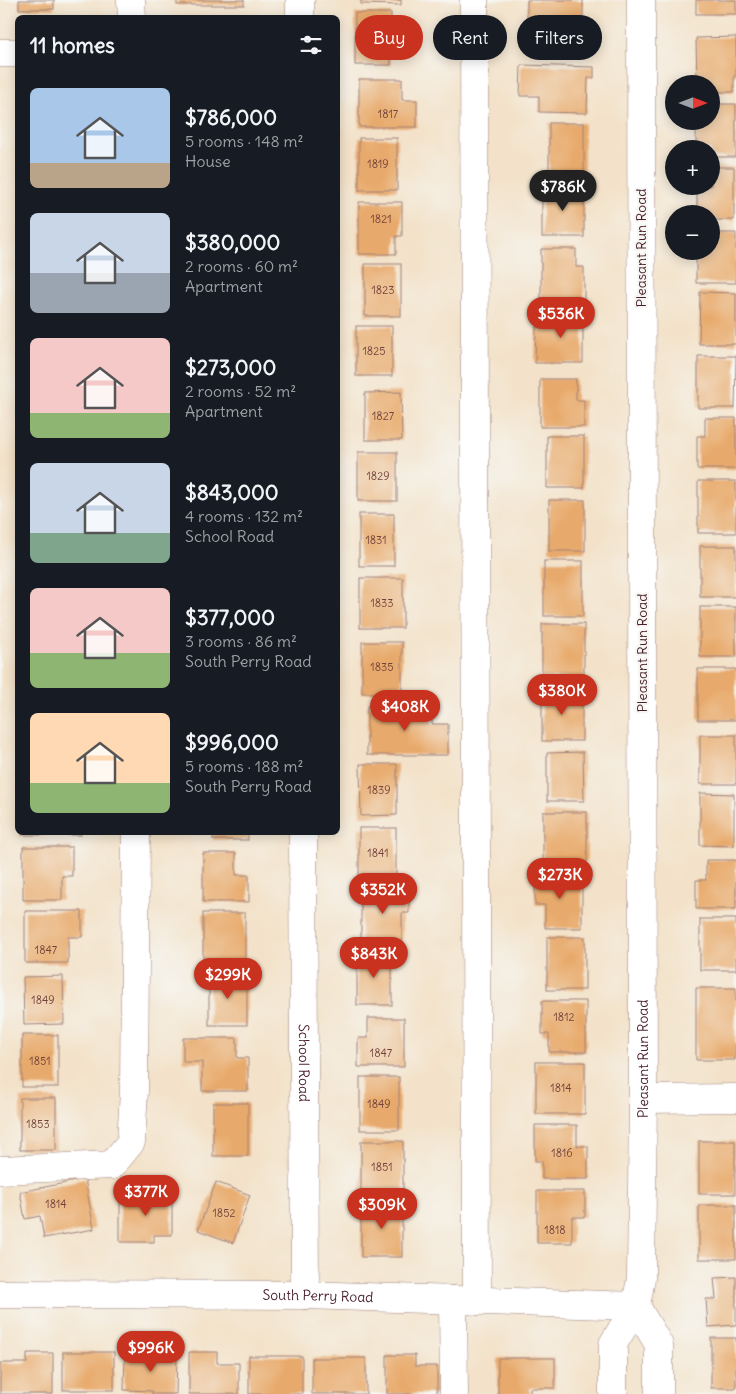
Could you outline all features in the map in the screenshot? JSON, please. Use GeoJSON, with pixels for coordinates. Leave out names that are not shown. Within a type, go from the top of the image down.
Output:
{"type":"FeatureCollection","features":[{"type":"Feature","properties":{"kind":"street"},"geometry":{"type":"LineString","coordinates":[[131,0],[132,15]]}},
{"type":"Feature","properties":{"kind":"street"},"geometry":{"type":"LineString","coordinates":[[300,0],[300,15]]}},
{"type":"Feature","properties":{"kind":"street"},"geometry":{"type":"LineString","coordinates":[[454,1394],[465,1300],[474,0]]}},
{"type":"Feature","properties":{"kind":"street","name":"Pleasant Run Road"},"geometry":{"type":"LineString","coordinates":[[613,1394],[613,1344],[636,1306],[641,1278],[643,1098],[641,0]]}},
{"type":"Feature","properties":{"kind":"street"},"geometry":{"type":"LineString","coordinates":[[0,53],[15,53]]}},
{"type":"Feature","properties":{"kind":"street"},"geometry":{"type":"LineString","coordinates":[[0,1170],[112,1165],[130,1142],[134,1091],[136,835]]}},
{"type":"Feature","properties":{"kind":"street","name":"School Road"},"geometry":{"type":"LineString","coordinates":[[303,835],[305,1295]]}},
{"type":"Feature","properties":{"kind":"street"},"geometry":{"type":"LineString","coordinates":[[643,1098],[736,1098]]}},
{"type":"Feature","properties":{"kind":"street","name":"South Perry Road"},"geometry":{"type":"LineString","coordinates":[[0,1294],[305,1295],[636,1306]]}},
{"type":"Feature","properties":{"kind":"street"},"geometry":{"type":"LineString","coordinates":[[636,1306],[660,1345],[659,1394]]}},
{"type":"Feature","properties":{"kind":"building"},"geometry":{"type":"Polygon","coordinates":[[[19,0],[54,0],[54,9],[19,9],[19,0]]]}},
{"type":"Feature","properties":{"kind":"building"},"geometry":{"type":"Polygon","coordinates":[[[177,0],[244,0],[244,5],[177,5],[177,0]]]}},
{"type":"Feature","properties":{"kind":"building"},"geometry":{"type":"Polygon","coordinates":[[[361,0],[401,0],[401,5],[361,4],[361,0]]]}},
{"type":"Feature","properties":{"kind":"building"},"geometry":{"type":"Polygon","coordinates":[[[527,0],[583,0],[583,15],[527,15],[527,0]]]}},
{"type":"Feature","properties":{"kind":"building"},"geometry":{"type":"Polygon","coordinates":[[[696,0],[736,0],[736,14],[696,14],[696,0]]]}},
{"type":"Feature","properties":{"kind":"building"},"geometry":{"type":"Polygon","coordinates":[[[355,13],[391,13],[391,15],[355,15],[355,13]]]}},
{"type":"Feature","properties":{"kind":"building"},"geometry":{"type":"Polygon","coordinates":[[[736,37],[734,92],[720,92],[720,75],[697,75],[696,38],[736,37]]]}},
{"type":"Feature","properties":{"kind":"building"},"geometry":{"type":"Polygon","coordinates":[[[355,60],[391,60],[391,65],[355,65],[355,60]]]}},
{"type":"Feature","properties":{"kind":"building"},"geometry":{"type":"Polygon","coordinates":[[[521,65],[594,67],[594,78],[588,78],[587,113],[539,112],[539,96],[520,96],[521,65]]]}},
{"type":"Feature","properties":{"kind":"building"},"geometry":{"type":"Polygon","coordinates":[[[359,79],[402,79],[402,100],[417,100],[417,127],[359,127],[359,79]]]}},
{"type":"Feature","properties":{"kind":"building"},"geometry":{"type":"Polygon","coordinates":[[[720,104],[736,104],[736,157],[720,157],[720,140],[696,140],[696,130],[720,130],[720,104]]]}},
{"type":"Feature","properties":{"kind":"building"},"geometry":{"type":"Polygon","coordinates":[[[549,123],[584,123],[584,175],[549,175],[549,123]]]}},
{"type":"Feature","properties":{"kind":"building"},"geometry":{"type":"Polygon","coordinates":[[[359,138],[397,138],[397,190],[359,190],[359,138]]]}},
{"type":"Feature","properties":{"kind":"building"},"geometry":{"type":"Polygon","coordinates":[[[720,167],[734,167],[734,220],[720,220],[720,205],[697,205],[697,195],[720,195],[720,167]]]}},
{"type":"Feature","properties":{"kind":"building"},"geometry":{"type":"Polygon","coordinates":[[[542,186],[584,186],[584,237],[542,237],[542,186]]]}},
{"type":"Feature","properties":{"kind":"building"},"geometry":{"type":"Polygon","coordinates":[[[359,202],[402,202],[402,236],[396,236],[396,254],[359,254],[359,202]]]}},
{"type":"Feature","properties":{"kind":"building"},"geometry":{"type":"Polygon","coordinates":[[[720,233],[736,233],[736,283],[696,283],[696,260],[720,260],[720,233]]]}},
{"type":"Feature","properties":{"kind":"building"},"geometry":{"type":"Polygon","coordinates":[[[541,249],[576,249],[576,267],[584,267],[584,302],[541,302],[541,249]]]}},
{"type":"Feature","properties":{"kind":"building"},"geometry":{"type":"Polygon","coordinates":[[[365,264],[401,264],[401,316],[365,316],[365,264]]]}},
{"type":"Feature","properties":{"kind":"building"},"geometry":{"type":"Polygon","coordinates":[[[700,292],[736,293],[736,344],[699,344],[700,292]]]}},
{"type":"Feature","properties":{"kind":"building"},"geometry":{"type":"Polygon","coordinates":[[[547,312],[583,312],[583,363],[535,363],[536,327],[547,327],[547,312]]]}},
{"type":"Feature","properties":{"kind":"building"},"geometry":{"type":"Polygon","coordinates":[[[356,326],[392,326],[392,376],[356,376],[356,326]]]}},
{"type":"Feature","properties":{"kind":"building"},"geometry":{"type":"Polygon","coordinates":[[[698,356],[736,356],[735,408],[698,408],[698,356]]]}},
{"type":"Feature","properties":{"kind":"building"},"geometry":{"type":"Polygon","coordinates":[[[540,379],[576,379],[576,400],[584,400],[584,427],[540,427],[540,379]]]}},
{"type":"Feature","properties":{"kind":"building"},"geometry":{"type":"Polygon","coordinates":[[[401,392],[402,440],[365,440],[365,393],[401,392]]]}},
{"type":"Feature","properties":{"kind":"building"},"geometry":{"type":"Polygon","coordinates":[[[705,418],[736,418],[736,469],[697,469],[697,436],[705,436],[705,418]]]}},
{"type":"Feature","properties":{"kind":"building"},"geometry":{"type":"Polygon","coordinates":[[[547,436],[584,436],[584,488],[547,488],[547,436]]]}},
{"type":"Feature","properties":{"kind":"building"},"geometry":{"type":"Polygon","coordinates":[[[358,452],[397,452],[397,501],[358,501],[358,452]]]}},
{"type":"Feature","properties":{"kind":"building"},"geometry":{"type":"Polygon","coordinates":[[[698,481],[736,481],[736,533],[698,533],[698,481]]]}},
{"type":"Feature","properties":{"kind":"building"},"geometry":{"type":"Polygon","coordinates":[[[549,500],[585,500],[585,551],[549,551],[549,500]]]}},
{"type":"Feature","properties":{"kind":"building"},"geometry":{"type":"Polygon","coordinates":[[[359,514],[394,514],[394,566],[359,566],[359,514]]]}},
{"type":"Feature","properties":{"kind":"building"},"geometry":{"type":"Polygon","coordinates":[[[700,546],[736,546],[736,597],[700,597],[700,546]]]}},
{"type":"Feature","properties":{"kind":"building"},"geometry":{"type":"Polygon","coordinates":[[[544,561],[583,561],[583,616],[544,616],[544,561]]]}},
{"type":"Feature","properties":{"kind":"building"},"geometry":{"type":"Polygon","coordinates":[[[360,578],[403,578],[403,628],[360,628],[360,578]]]}},
{"type":"Feature","properties":{"kind":"building"},"geometry":{"type":"Polygon","coordinates":[[[700,607],[736,607],[736,657],[700,657],[700,607]]]}},
{"type":"Feature","properties":{"kind":"building"},"geometry":{"type":"Polygon","coordinates":[[[542,624],[584,624],[584,678],[542,678],[542,624]]]}},
{"type":"Feature","properties":{"kind":"building"},"geometry":{"type":"Polygon","coordinates":[[[362,642],[402,642],[402,693],[362,693],[362,642]]]}},
{"type":"Feature","properties":{"kind":"building"},"geometry":{"type":"Polygon","coordinates":[[[698,669],[736,669],[736,720],[698,720],[698,669]]]}},
{"type":"Feature","properties":{"kind":"building"},"geometry":{"type":"Polygon","coordinates":[[[542,692],[582,692],[582,741],[542,741],[542,692]]]}},
{"type":"Feature","properties":{"kind":"building"},"geometry":{"type":"Polygon","coordinates":[[[367,706],[432,706],[432,724],[448,724],[448,755],[367,755],[367,706]]]}},
{"type":"Feature","properties":{"kind":"building"},"geometry":{"type":"Polygon","coordinates":[[[700,735],[736,735],[736,784],[700,784],[700,735]]]}},
{"type":"Feature","properties":{"kind":"building"},"geometry":{"type":"Polygon","coordinates":[[[583,752],[584,801],[547,801],[547,753],[583,752]]]}},
{"type":"Feature","properties":{"kind":"building"},"geometry":{"type":"Polygon","coordinates":[[[360,764],[397,764],[397,815],[361,816],[360,764]]]}},
{"type":"Feature","properties":{"kind":"building"},"geometry":{"type":"Polygon","coordinates":[[[700,793],[734,794],[734,846],[700,845],[700,793]]]}},
{"type":"Feature","properties":{"kind":"building"},"geometry":{"type":"Polygon","coordinates":[[[543,812],[587,812],[587,862],[543,862],[543,812]]]}},
{"type":"Feature","properties":{"kind":"building"},"geometry":{"type":"Polygon","coordinates":[[[359,828],[396,828],[396,878],[359,878],[359,828]]]}},
{"type":"Feature","properties":{"kind":"building"},"geometry":{"type":"Polygon","coordinates":[[[213,835],[248,835],[248,840],[213,840],[213,835]]]}},
{"type":"Feature","properties":{"kind":"building"},"geometry":{"type":"Polygon","coordinates":[[[23,847],[72,847],[72,876],[62,876],[62,900],[23,900],[23,847]]]}},
{"type":"Feature","properties":{"kind":"building"},"geometry":{"type":"Polygon","coordinates":[[[203,853],[236,853],[236,875],[249,875],[249,902],[203,902],[203,853]]]}},
{"type":"Feature","properties":{"kind":"building"},"geometry":{"type":"Polygon","coordinates":[[[706,860],[736,860],[736,909],[696,909],[696,880],[706,880],[706,860]]]}},
{"type":"Feature","properties":{"kind":"building"},"geometry":{"type":"Polygon","coordinates":[[[535,876],[582,876],[582,928],[545,928],[545,905],[535,905],[535,876]]]}},
{"type":"Feature","properties":{"kind":"building"},"geometry":{"type":"Polygon","coordinates":[[[361,890],[409,890],[409,913],[402,913],[402,943],[361,943],[361,890]]]}},
{"type":"Feature","properties":{"kind":"building"},"geometry":{"type":"Polygon","coordinates":[[[25,911],[82,911],[82,937],[68,937],[68,963],[25,963],[25,911]]]}},
{"type":"Feature","properties":{"kind":"building"},"geometry":{"type":"Polygon","coordinates":[[[203,913],[245,913],[245,965],[203,965],[203,913]]]}},
{"type":"Feature","properties":{"kind":"building"},"geometry":{"type":"Polygon","coordinates":[[[700,919],[736,919],[736,970],[700,970],[700,919]]]}},
{"type":"Feature","properties":{"kind":"building"},"geometry":{"type":"Polygon","coordinates":[[[547,937],[585,937],[585,990],[547,990],[547,937]]]}},
{"type":"Feature","properties":{"kind":"building"},"geometry":{"type":"Polygon","coordinates":[[[357,953],[392,953],[392,1005],[357,1005],[357,953]]]}},
{"type":"Feature","properties":{"kind":"building"},"geometry":{"type":"Polygon","coordinates":[[[63,976],[64,1024],[24,1025],[23,977],[63,976]]]}},
{"type":"Feature","properties":{"kind":"building"},"geometry":{"type":"Polygon","coordinates":[[[209,976],[247,976],[247,1025],[209,1025],[209,976]]]}},
{"type":"Feature","properties":{"kind":"building"},"geometry":{"type":"Polygon","coordinates":[[[696,988],[736,988],[735,1060],[696,1060],[696,988]]]}},
{"type":"Feature","properties":{"kind":"building"},"geometry":{"type":"Polygon","coordinates":[[[542,1001],[586,1001],[586,1052],[549,1052],[549,1034],[542,1034],[542,1001]]]}},
{"type":"Feature","properties":{"kind":"building"},"geometry":{"type":"Polygon","coordinates":[[[368,1018],[404,1018],[404,1067],[358,1067],[358,1038],[368,1038],[368,1018]]]}},
{"type":"Feature","properties":{"kind":"building"},"geometry":{"type":"Polygon","coordinates":[[[22,1035],[58,1035],[58,1087],[22,1087],[22,1035]]]}},
{"type":"Feature","properties":{"kind":"building"},"geometry":{"type":"Polygon","coordinates":[[[183,1038],[237,1038],[237,1058],[248,1058],[248,1091],[202,1091],[202,1062],[183,1062],[183,1038]]]}},
{"type":"Feature","properties":{"kind":"building"},"geometry":{"type":"Polygon","coordinates":[[[536,1062],[585,1062],[585,1114],[536,1114],[536,1062]]]}},
{"type":"Feature","properties":{"kind":"building"},"geometry":{"type":"Polygon","coordinates":[[[360,1077],[399,1077],[399,1130],[360,1130],[360,1077]]]}},
{"type":"Feature","properties":{"kind":"building"},"geometry":{"type":"Polygon","coordinates":[[[20,1098],[56,1098],[56,1150],[20,1150],[20,1098]]]}},
{"type":"Feature","properties":{"kind":"building"},"geometry":{"type":"Polygon","coordinates":[[[213,1103],[248,1103],[248,1156],[213,1156],[213,1103]]]}},
{"type":"Feature","properties":{"kind":"building"},"geometry":{"type":"Polygon","coordinates":[[[535,1125],[577,1125],[577,1146],[588,1146],[588,1179],[542,1179],[542,1161],[535,1161],[535,1125]]]}},
{"type":"Feature","properties":{"kind":"building"},"geometry":{"type":"Polygon","coordinates":[[[361,1141],[403,1141],[403,1193],[361,1193],[361,1141]]]}},
{"type":"Feature","properties":{"kind":"building"},"geometry":{"type":"Polygon","coordinates":[[[699,1141],[735,1141],[735,1194],[699,1194],[699,1141]]]}},
{"type":"Feature","properties":{"kind":"building"},"geometry":{"type":"Polygon","coordinates":[[[85,1179],[94,1229],[44,1238],[40,1216],[25,1219],[20,1192],[85,1179]]]}},
{"type":"Feature","properties":{"kind":"building"},"geometry":{"type":"Polygon","coordinates":[[[216,1182],[250,1195],[233,1243],[198,1230],[216,1182]]]}},
{"type":"Feature","properties":{"kind":"building"},"geometry":{"type":"Polygon","coordinates":[[[154,1189],[172,1189],[172,1235],[154,1235],[154,1242],[120,1242],[120,1198],[154,1198],[154,1189]]]}},
{"type":"Feature","properties":{"kind":"building"},"geometry":{"type":"Polygon","coordinates":[[[537,1191],[585,1191],[585,1217],[572,1217],[572,1243],[537,1243],[537,1191]]]}},
{"type":"Feature","properties":{"kind":"building"},"geometry":{"type":"Polygon","coordinates":[[[361,1203],[402,1203],[402,1257],[361,1257],[361,1203]]]}},
{"type":"Feature","properties":{"kind":"building"},"geometry":{"type":"Polygon","coordinates":[[[699,1205],[736,1205],[736,1259],[699,1259],[699,1205]]]}},
{"type":"Feature","properties":{"kind":"building"},"geometry":{"type":"Polygon","coordinates":[[[736,1277],[736,1325],[708,1327],[706,1299],[716,1299],[714,1278],[736,1277]]]}},
{"type":"Feature","properties":{"kind":"building"},"geometry":{"type":"Polygon","coordinates":[[[711,1338],[736,1338],[736,1388],[711,1388],[711,1338]]]}},
{"type":"Feature","properties":{"kind":"building"},"geometry":{"type":"Polygon","coordinates":[[[63,1352],[114,1352],[114,1390],[63,1390],[63,1352]]]}},
{"type":"Feature","properties":{"kind":"building"},"geometry":{"type":"Polygon","coordinates":[[[189,1352],[217,1352],[217,1363],[239,1363],[239,1394],[189,1394],[189,1352]]]}},
{"type":"Feature","properties":{"kind":"building"},"geometry":{"type":"Polygon","coordinates":[[[27,1353],[53,1353],[53,1394],[0,1394],[0,1363],[27,1363],[27,1353]]]}},
{"type":"Feature","properties":{"kind":"building"},"geometry":{"type":"Polygon","coordinates":[[[125,1354],[177,1355],[176,1394],[152,1394],[152,1391],[124,1390],[125,1354]]]}},
{"type":"Feature","properties":{"kind":"building"},"geometry":{"type":"Polygon","coordinates":[[[387,1355],[415,1355],[415,1366],[437,1366],[437,1394],[387,1394],[387,1355]]]}},
{"type":"Feature","properties":{"kind":"building"},"geometry":{"type":"Polygon","coordinates":[[[249,1356],[302,1356],[302,1394],[249,1394],[249,1356]]]}},
{"type":"Feature","properties":{"kind":"building"},"geometry":{"type":"Polygon","coordinates":[[[312,1358],[366,1358],[366,1394],[312,1394],[312,1358]]]}},
{"type":"Feature","properties":{"kind":"building"},"geometry":{"type":"Polygon","coordinates":[[[498,1358],[555,1358],[555,1388],[530,1388],[530,1394],[498,1394],[498,1358]]]}}]}
